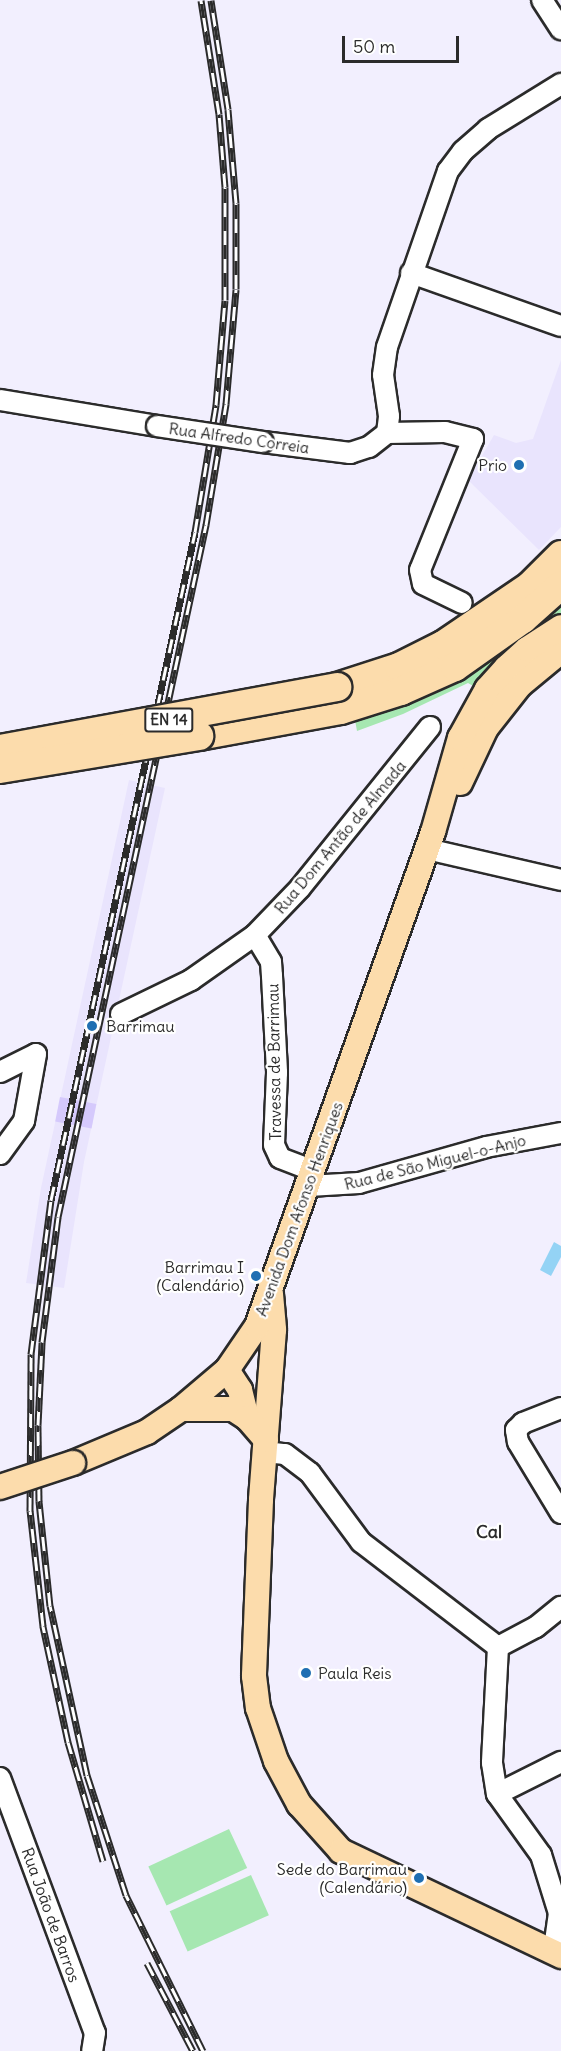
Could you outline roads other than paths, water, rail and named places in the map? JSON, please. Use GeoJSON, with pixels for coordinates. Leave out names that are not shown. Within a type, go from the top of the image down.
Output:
{"type":"FeatureCollection","features":[{"type":"Feature","properties":{"kind":"highway","name":"EN 14"},"geometry":{"type":"LineString","coordinates":[[0,770],[339,698],[443,645],[530,586],[561,555]]}},
{"type":"Feature","properties":{"kind":"highway","name":"EN 14"},"geometry":{"type":"LineString","coordinates":[[0,748],[401,691],[455,667],[523,619],[561,585]]}},
{"type":"Feature","properties":{"kind":"main road","name":"Avenida Dom Afonso Henriques"},"geometry":{"type":"LineString","coordinates":[[0,1487],[73,1463],[147,1432],[181,1409],[227,1370],[243,1350],[271,1294],[430,840],[460,738],[488,689],[527,649],[561,627]]}},
{"type":"Feature","properties":{"kind":"main road","name":"Avenida Dom Afonso Henriques"},"geometry":{"type":"LineString","coordinates":[[430,840],[486,728],[520,685],[560,654]]}},
{"type":"Feature","properties":{"kind":"main road"},"geometry":{"type":"LineString","coordinates":[[271,1294],[275,1323],[254,1676],[258,1708],[276,1761],[299,1804],[341,1851],[557,1953]]}},
{"type":"Feature","properties":{"kind":"main road"},"geometry":{"type":"LineString","coordinates":[[243,1350],[259,1361],[272,1385]]}},
{"type":"Feature","properties":{"kind":"main road"},"geometry":{"type":"LineString","coordinates":[[227,1370],[240,1390],[247,1418],[266,1446]]}},
{"type":"Feature","properties":{"kind":"main road"},"geometry":{"type":"LineString","coordinates":[[181,1409],[216,1407],[233,1409],[247,1418]]}},
{"type":"Feature","properties":{"kind":"street"},"geometry":{"type":"LineString","coordinates":[[542,0],[561,29]]}},
{"type":"Feature","properties":{"kind":"street"},"geometry":{"type":"LineString","coordinates":[[462,603],[423,584],[420,570],[473,439],[445,432],[387,433],[389,416],[383,375],[387,347],[448,171],[463,151],[488,129],[561,84]]}},
{"type":"Feature","properties":{"kind":"street"},"geometry":{"type":"LineString","coordinates":[[411,273],[561,326]]}},
{"type":"Feature","properties":{"kind":"street","name":"Rua Alfredo Correia"},"geometry":{"type":"LineString","coordinates":[[0,400],[157,426],[350,453],[369,447],[387,433]]}},
{"type":"Feature","properties":{"kind":"street","name":"Rua Dom Antão de Almada"},"geometry":{"type":"LineString","coordinates":[[121,1014],[191,980],[255,934],[300,888],[430,727]]}},
{"type":"Feature","properties":{"kind":"street"},"geometry":{"type":"LineString","coordinates":[[430,840],[561,880]]}},
{"type":"Feature","properties":{"kind":"street","name":"Travessa de Barrimau"},"geometry":{"type":"LineString","coordinates":[[255,934],[271,962],[277,1073],[274,1145],[280,1158],[311,1179]]}},
{"type":"Feature","properties":{"kind":"street"},"geometry":{"type":"LineString","coordinates":[[0,1072],[36,1054],[24,1121],[0,1154]]}},
{"type":"Feature","properties":{"kind":"street","name":"Rua de São Miguel-o-Anjo"},"geometry":{"type":"LineString","coordinates":[[311,1179],[359,1183],[486,1147],[561,1133]]}},
{"type":"Feature","properties":{"kind":"street"},"geometry":{"type":"LineString","coordinates":[[561,1408],[523,1423],[516,1430],[518,1442],[561,1513]]}},
{"type":"Feature","properties":{"kind":"street"},"geometry":{"type":"LineString","coordinates":[[266,1446],[285,1454],[310,1473],[360,1542],[498,1647]]}},
{"type":"Feature","properties":{"kind":"street"},"geometry":{"type":"LineString","coordinates":[[498,1647],[536,1627],[561,1606]]}},
{"type":"Feature","properties":{"kind":"street"},"geometry":{"type":"LineString","coordinates":[[498,1647],[492,1763],[497,1794],[541,1855],[559,1913],[557,1953]]}},
{"type":"Feature","properties":{"kind":"street"},"geometry":{"type":"LineString","coordinates":[[497,1794],[561,1762]]}},
{"type":"Feature","properties":{"kind":"street","name":"Rua João de Barros"},"geometry":{"type":"LineString","coordinates":[[0,1778],[95,2033],[92,2051]]}},
{"type":"Feature","properties":{"kind":"water"},"geometry":{"type":"Polygon","coordinates":[[[554,1242],[561,1246],[561,1257],[551,1276],[540,1270],[554,1242]]]}},
{"type":"Feature","properties":{"kind":"railway"},"geometry":{"type":"LineString","coordinates":[[103,1861],[68,1742],[43,1626],[30,1511],[31,1354],[51,1200],[195,532],[216,405],[225,300],[225,187],[219,114],[201,0]]}},
{"type":"Feature","properties":{"kind":"railway"},"geometry":{"type":"LineString","coordinates":[[203,2051],[126,1895],[87,1775],[50,1606],[39,1501],[38,1425],[42,1342],[58,1217],[206,525],[226,404],[236,289],[236,203],[228,109],[211,0]]}},
{"type":"Feature","properties":{"kind":"railway"},"geometry":{"type":"LineString","coordinates":[[147,1963],[193,2051]]}},
{"type":"Feature","properties":{"kind":"place","name":"Prio"},"geometry":{"type":"Point","coordinates":[519,465]}},
{"type":"Feature","properties":{"kind":"place","name":"Barrimau"},"geometry":{"type":"Point","coordinates":[92,1026]}},
{"type":"Feature","properties":{"kind":"place","name":"Barrimau I (Calendário)"},"geometry":{"type":"Point","coordinates":[256,1276]}},
{"type":"Feature","properties":{"kind":"place","name":"Paula Reis"},"geometry":{"type":"Point","coordinates":[306,1673]}},
{"type":"Feature","properties":{"kind":"place","name":"Sede do Barrimau (Calendário)"},"geometry":{"type":"Point","coordinates":[419,1878]}},
{"type":"Feature","properties":{"kind":"district","name":"Cal"},"geometry":{"type":"Point","coordinates":[489,1532]}}]}
